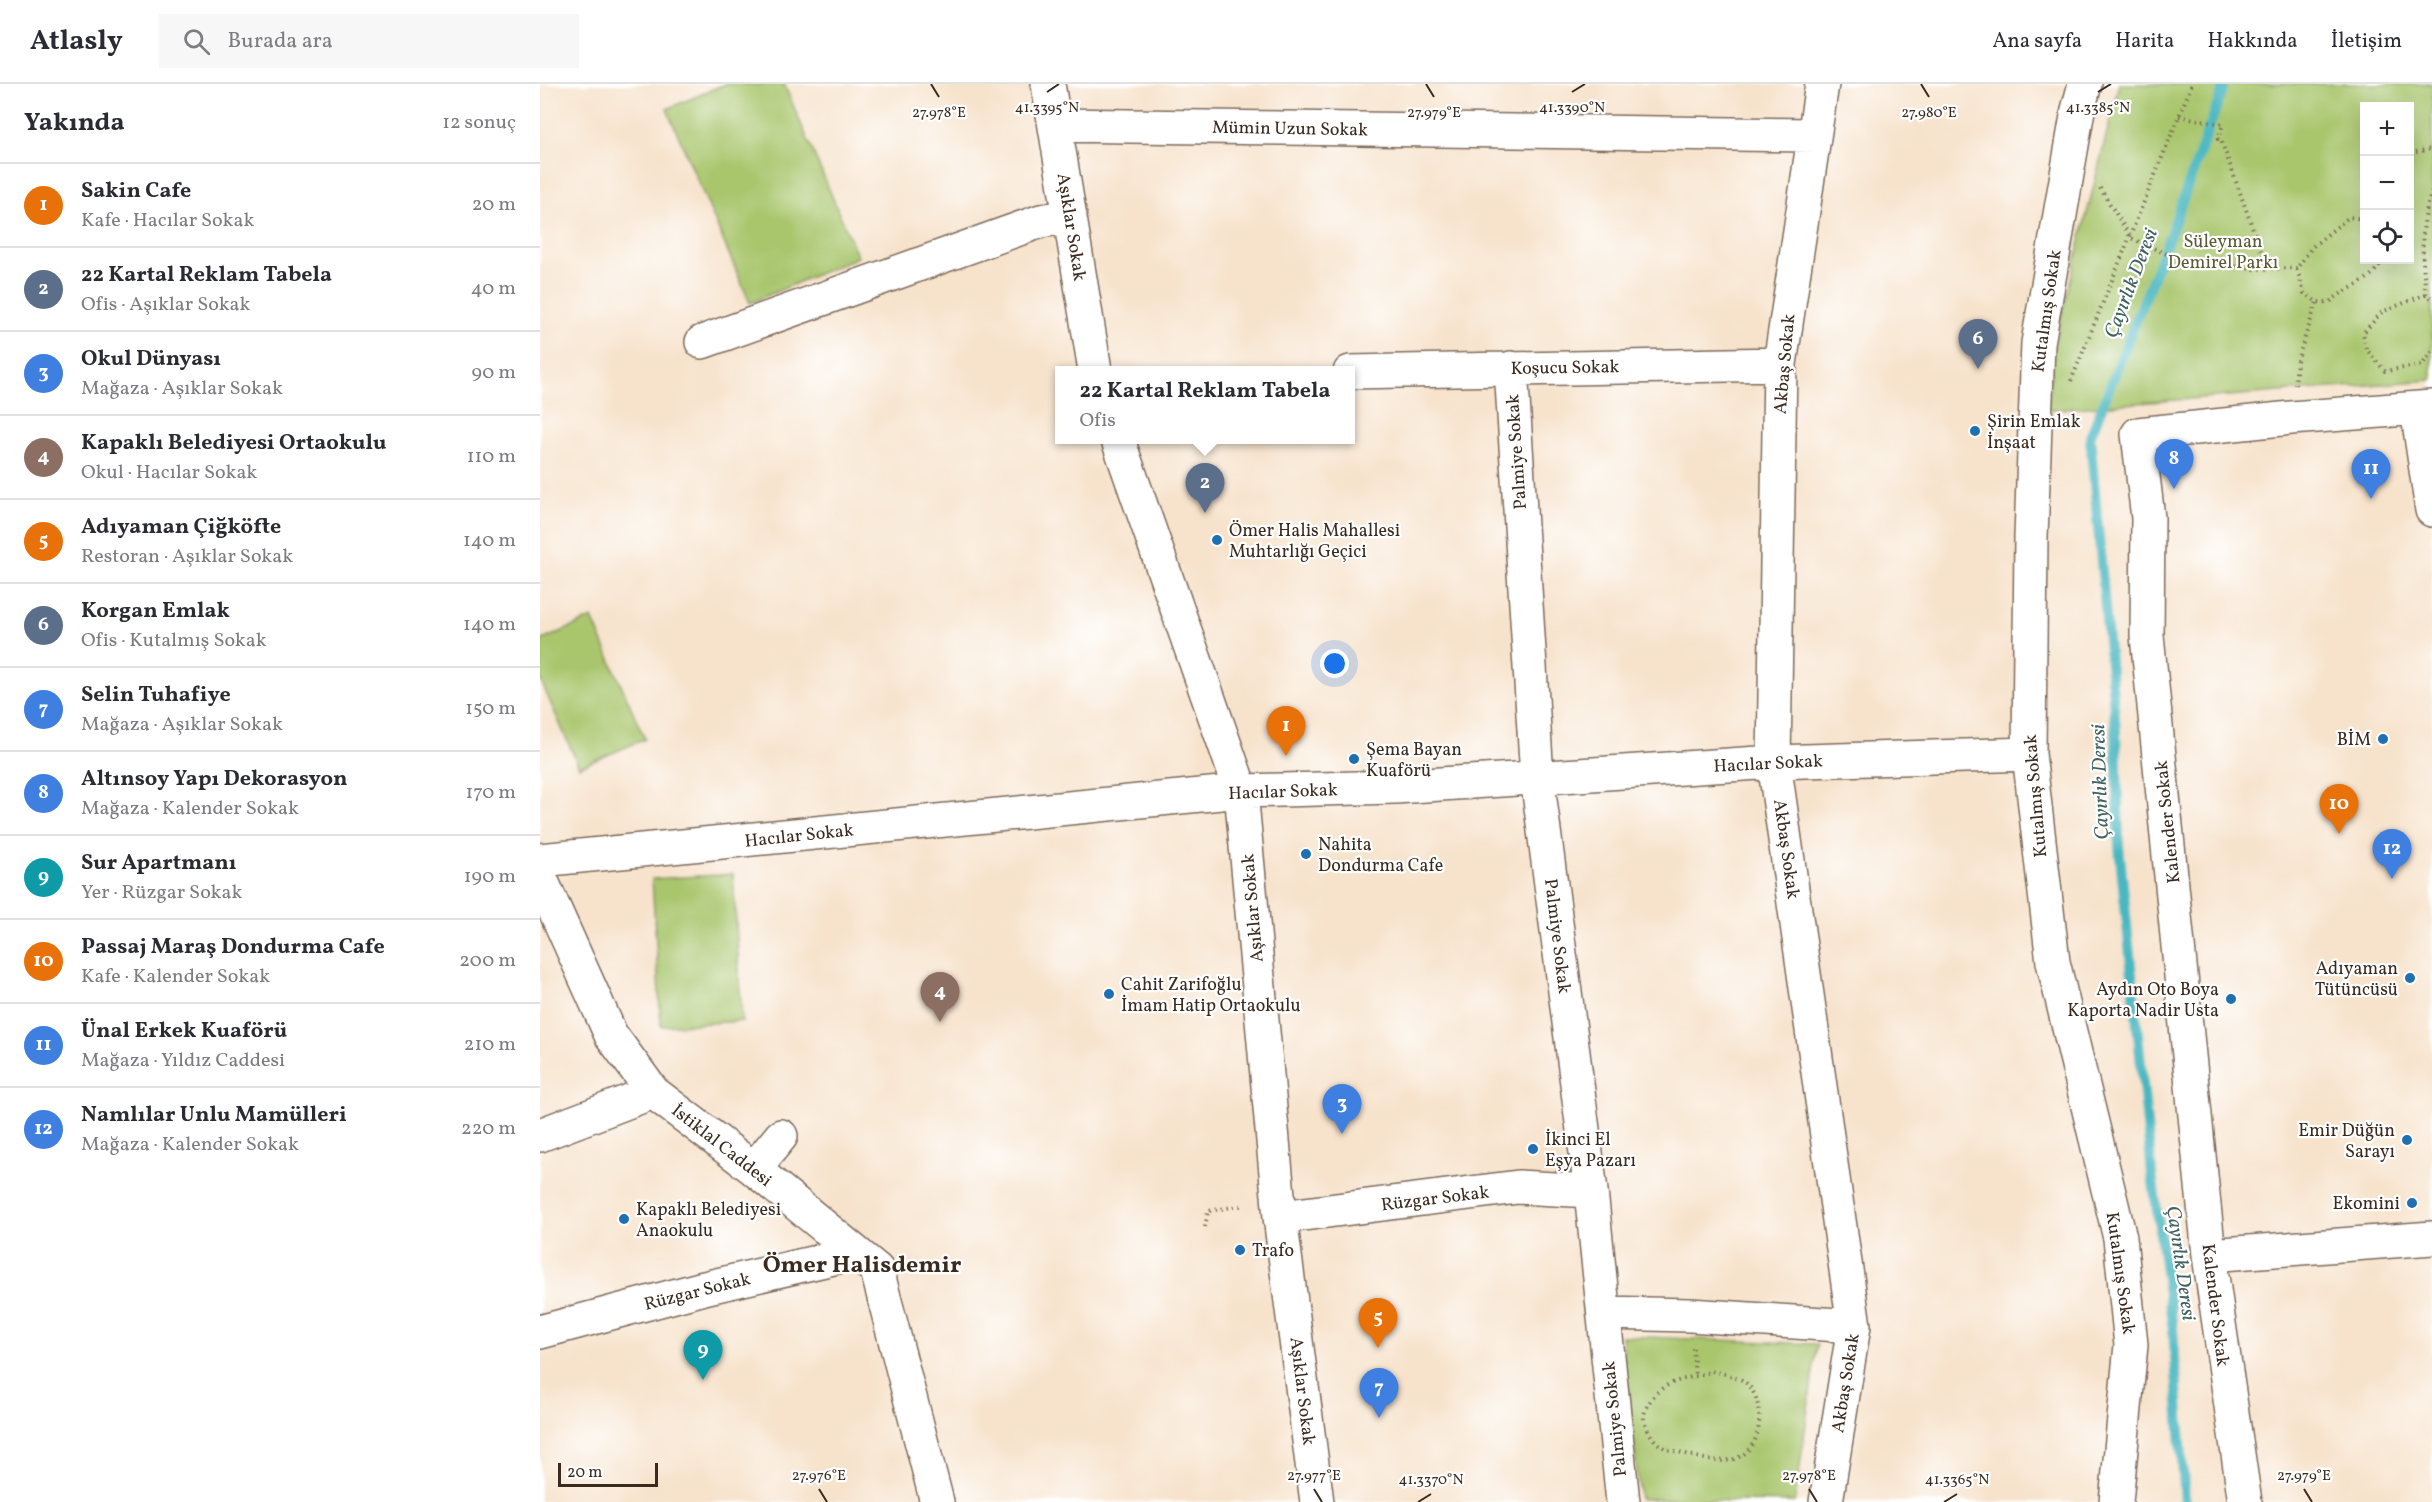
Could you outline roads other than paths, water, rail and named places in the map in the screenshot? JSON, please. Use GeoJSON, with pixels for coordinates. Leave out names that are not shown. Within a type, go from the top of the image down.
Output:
{"type":"FeatureCollection","features":[{"type":"Feature","properties":{"kind":"street","name":"Aşıklar Sokak"},"geometry":{"type":"LineString","coordinates":[[1048,84],[1094,366]]}},
{"type":"Feature","properties":{"kind":"street","name":"Akbaş Sokak"},"geometry":{"type":"LineString","coordinates":[[1822,84],[1780,364],[1774,762],[1854,1326],[1826,1502]]}},
{"type":"Feature","properties":{"kind":"street","name":"Kutalmış Sokak"},"geometry":{"type":"LineString","coordinates":[[2085,84],[2072,144],[2038,344],[2031,537],[2029,754],[2053,962],[2120,1238],[2131,1345],[2116,1502]]}},
{"type":"Feature","properties":{"kind":"street","name":"Mümin Uzun Sokak"},"geometry":{"type":"LineString","coordinates":[[1055,125],[1814,135]]}},
{"type":"Feature","properties":{"kind":"street"},"geometry":{"type":"LineString","coordinates":[[702,342],[1041,221],[1070,216]]}},
{"type":"Feature","properties":{"kind":"street","name":"Koşucu Sokak"},"geometry":{"type":"LineString","coordinates":[[1355,372],[1780,364]]}},
{"type":"Feature","properties":{"kind":"street","name":"Palmiye Sokak"},"geometry":{"type":"LineString","coordinates":[[1511,368],[1537,777],[1591,1191],[1623,1502]]}},
{"type":"Feature","properties":{"kind":"street"},"geometry":{"type":"LineString","coordinates":[[2424,408],[2432,510]]}},
{"type":"Feature","properties":{"kind":"street","name":"Kalender Sokak"},"geometry":{"type":"LineString","coordinates":[[2245,1502],[2210,1255],[2147,636],[2148,518],[2138,434],[2291,418],[2424,408]]}},
{"type":"Feature","properties":{"kind":"street","name":"Aşıklar Sokak"},"geometry":{"type":"LineString","coordinates":[[1119,444],[1241,791],[1280,1217],[1317,1502]]}},
{"type":"Feature","properties":{"kind":"street","name":"Hacılar Sokak"},"geometry":{"type":"LineString","coordinates":[[540,860],[901,835],[1241,791],[1395,787],[1774,762],[2029,754]]}},
{"type":"Feature","properties":{"kind":"street","name":"İstiklal Caddesi"},"geometry":{"type":"LineString","coordinates":[[540,877],[611,1035],[653,1092],[754,1168],[877,1270],[937,1502]]}},
{"type":"Feature","properties":{"kind":"street"},"geometry":{"type":"LineString","coordinates":[[540,1135],[653,1092]]}},
{"type":"Feature","properties":{"kind":"street"},"geometry":{"type":"LineString","coordinates":[[754,1168],[781,1136]]}},
{"type":"Feature","properties":{"kind":"street","name":"Rüzgar Sokak"},"geometry":{"type":"LineString","coordinates":[[1280,1217],[1518,1187],[1591,1191]]}},
{"type":"Feature","properties":{"kind":"street"},"geometry":{"type":"LineString","coordinates":[[2210,1255],[2432,1238]]}},
{"type":"Feature","properties":{"kind":"street","name":"Rüzgar Sokak"},"geometry":{"type":"LineString","coordinates":[[540,1332],[704,1288],[855,1253]]}},
{"type":"Feature","properties":{"kind":"street"},"geometry":{"type":"LineString","coordinates":[[1604,1313],[1690,1315],[1854,1326]]}},
{"type":"Feature","properties":{"kind":"waterway","name":"Çayırlık Deresi"},"geometry":{"type":"LineString","coordinates":[[2185,1502],[2173,1330],[2152,1174],[2119,846],[2116,731],[2090,437],[2171,232],[2225,84]]}},
{"type":"Feature","properties":{"kind":"place","name":"Korgan Emlak"},"geometry":{"type":"Point","coordinates":[1978,369]}},
{"type":"Feature","properties":{"kind":"place","name":"Şirin Emlak İnşaat"},"geometry":{"type":"Point","coordinates":[1975,431]}},
{"type":"Feature","properties":{"kind":"place","name":"Altınsoy Yapı Dekorasyon"},"geometry":{"type":"Point","coordinates":[2174,489]}},
{"type":"Feature","properties":{"kind":"place","name":"Ünal Erkek Kuaförü"},"geometry":{"type":"Point","coordinates":[2371,499]}},
{"type":"Feature","properties":{"kind":"place","name":"22 Kartal Reklam Tabela"},"geometry":{"type":"Point","coordinates":[1205,513]}},
{"type":"Feature","properties":{"kind":"place","name":"Ömer Halis Mahallesi Muhtarlığı Geçici"},"geometry":{"type":"Point","coordinates":[1217,540]}},
{"type":"Feature","properties":{"kind":"place","name":"BİM"},"geometry":{"type":"Point","coordinates":[2383,739]}},
{"type":"Feature","properties":{"kind":"place","name":"Sakin Cafe"},"geometry":{"type":"Point","coordinates":[1286,756]}},
{"type":"Feature","properties":{"kind":"place","name":"Şema Bayan Kuaförü"},"geometry":{"type":"Point","coordinates":[1354,759]}},
{"type":"Feature","properties":{"kind":"place","name":"Passaj Maraş Dondurma Cafe"},"geometry":{"type":"Point","coordinates":[2339,834]}},
{"type":"Feature","properties":{"kind":"place","name":"Nahita Dondurma Cafe"},"geometry":{"type":"Point","coordinates":[1306,854]}},
{"type":"Feature","properties":{"kind":"place","name":"Namlılar Unlu Mamülleri"},"geometry":{"type":"Point","coordinates":[2392,879]}},
{"type":"Feature","properties":{"kind":"place","name":"Adıyaman Tütüncüsü"},"geometry":{"type":"Point","coordinates":[2410,978]}},
{"type":"Feature","properties":{"kind":"place","name":"Cahit Zarifoğlu İmam Hatip Ortaokulu"},"geometry":{"type":"Point","coordinates":[1109,994]}},
{"type":"Feature","properties":{"kind":"place","name":"Aydın Oto Boya Kaporta Nadir Usta"},"geometry":{"type":"Point","coordinates":[2231,999]}},
{"type":"Feature","properties":{"kind":"place","name":"Kapaklı Belediyesi Ortaokulu"},"geometry":{"type":"Point","coordinates":[940,1022]}},
{"type":"Feature","properties":{"kind":"place","name":"Okul Dünyası"},"geometry":{"type":"Point","coordinates":[1342,1134]}},
{"type":"Feature","properties":{"kind":"place","name":"Emir Düğün Sarayı"},"geometry":{"type":"Point","coordinates":[2407,1140]}},
{"type":"Feature","properties":{"kind":"place","name":"İkinci El Eşya Pazarı"},"geometry":{"type":"Point","coordinates":[1533,1149]}},
{"type":"Feature","properties":{"kind":"place","name":"Ekomini"},"geometry":{"type":"Point","coordinates":[2412,1203]}},
{"type":"Feature","properties":{"kind":"place","name":"Kapaklı Belediyesi Anaokulu"},"geometry":{"type":"Point","coordinates":[624,1219]}},
{"type":"Feature","properties":{"kind":"place","name":"Trafo"},"geometry":{"type":"Point","coordinates":[1240,1250]}},
{"type":"Feature","properties":{"kind":"place","name":"Adıyaman Çiğköfte"},"geometry":{"type":"Point","coordinates":[1378,1348]}},
{"type":"Feature","properties":{"kind":"place","name":"Sur Apartmanı"},"geometry":{"type":"Point","coordinates":[703,1380]}},
{"type":"Feature","properties":{"kind":"place","name":"Selin Tuhafiye"},"geometry":{"type":"Point","coordinates":[1379,1418]}},
{"type":"Feature","properties":{"kind":"district","name":"Ömer Halisdemir"},"geometry":{"type":"Point","coordinates":[862,1264]}},
{"type":"Feature","properties":{"kind":"park label","name":"Süleyman Demirel Parkı"},"geometry":{"type":"Point","coordinates":[2223,251]}}]}
